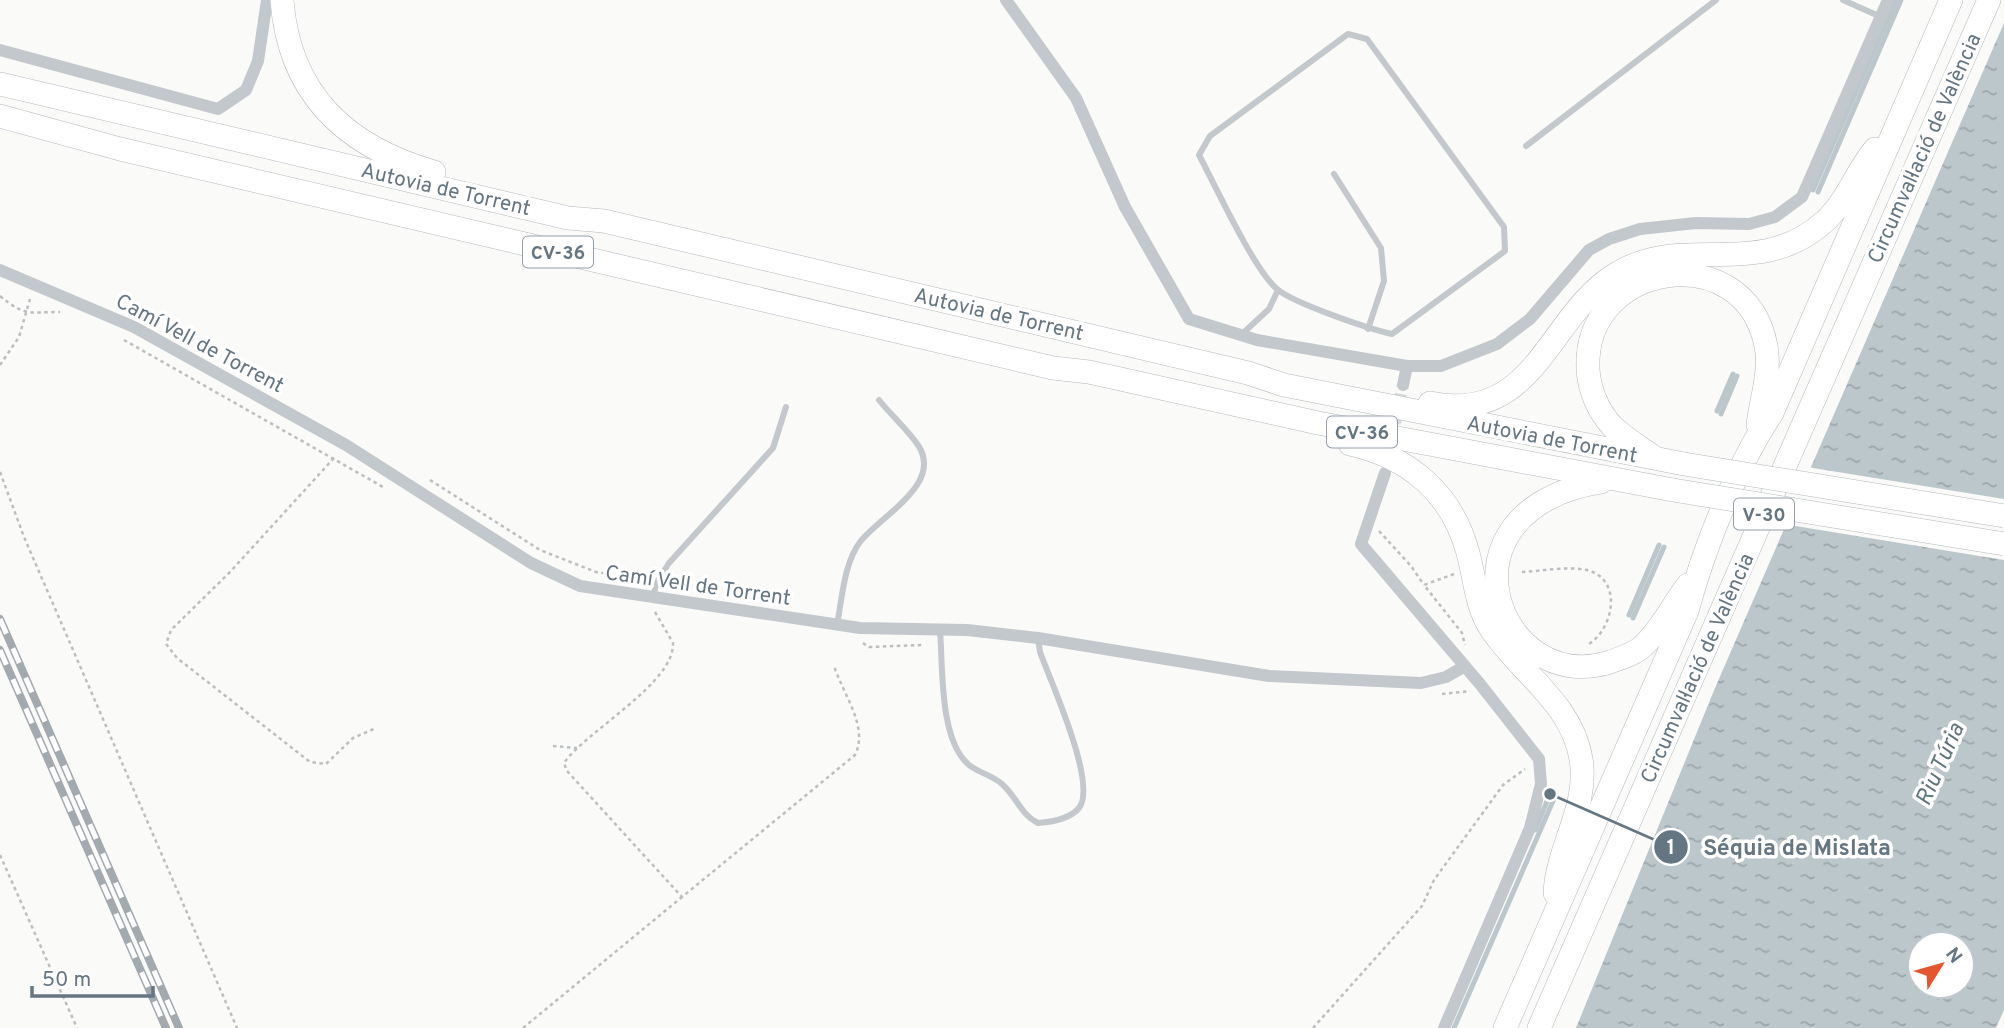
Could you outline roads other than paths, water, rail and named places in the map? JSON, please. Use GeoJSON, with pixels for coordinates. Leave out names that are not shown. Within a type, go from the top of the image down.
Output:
{"type":"FeatureCollection","features":[{"type":"Feature","properties":{"kind":"highway"},"geometry":{"type":"LineString","coordinates":[[282,0],[292,53],[308,87],[326,111],[349,134],[377,152],[409,165],[570,204],[604,221]]}},
{"type":"Feature","properties":{"kind":"highway","name":"Circumval·lació de València"},"geometry":{"type":"LineString","coordinates":[[1505,1028],[1687,611],[1698,572],[1756,437],[1772,413],[1951,0]]}},
{"type":"Feature","properties":{"kind":"highway","name":"Circumval·lació de València"},"geometry":{"type":"LineString","coordinates":[[1539,1028],[1989,0]]}},
{"type":"Feature","properties":{"kind":"highway","name":"Autovia de Torrent"},"geometry":{"type":"LineString","coordinates":[[0,84],[568,218],[604,221],[1248,373],[1284,385],[1659,460],[2004,516]]}},
{"type":"Feature","properties":{"kind":"highway","name":"Autovia de Torrent"},"geometry":{"type":"LineString","coordinates":[[0,116],[120,149],[1052,368],[1089,372],[1318,423],[1615,480],[2004,544]]}},
{"type":"Feature","properties":{"kind":"highway"},"geometry":{"type":"LineString","coordinates":[[1248,373],[1286,372],[1448,406],[1489,400],[1528,376],[1592,294],[1614,275],[1637,263],[1671,255],[1748,256],[1774,251],[1803,239],[1844,200],[1871,153],[1898,121]]}},
{"type":"Feature","properties":{"kind":"highway"},"geometry":{"type":"LineString","coordinates":[[1659,460],[1612,426],[1589,384],[1588,358],[1591,337],[1602,314],[1637,284],[1661,275],[1686,273],[1709,278],[1731,288],[1746,302],[1758,320],[1766,347],[1766,375],[1756,437]]}},
{"type":"Feature","properties":{"kind":"highway"},"geometry":{"type":"LineString","coordinates":[[1052,368],[1089,386],[1375,450],[1400,461],[1444,499],[1458,525],[1489,626],[1509,653],[1555,700],[1571,727],[1581,758],[1583,789],[1556,877],[1554,916]]}},
{"type":"Feature","properties":{"kind":"highway"},"geometry":{"type":"LineString","coordinates":[[1615,480],[1579,485],[1556,494],[1533,507],[1508,534],[1499,555],[1496,580],[1498,600],[1520,638],[1537,652],[1574,668],[1598,666],[1622,658],[1643,646],[1698,572]]}},
{"type":"Feature","properties":{"kind":"street"},"geometry":{"type":"LineString","coordinates":[[0,50],[218,109],[246,90],[258,61],[267,0]]}},
{"type":"Feature","properties":{"kind":"street"},"geometry":{"type":"LineString","coordinates":[[1006,0],[1076,98],[1125,207],[1189,319],[1241,335],[1407,366],[1441,366],[1497,344],[1530,319],[1589,250],[1609,239],[1640,229],[1696,223],[1749,224],[1775,217],[1793,204],[1802,197],[1888,0]]}},
{"type":"Feature","properties":{"kind":"street","name":"Camí Vell de Torrent"},"geometry":{"type":"LineString","coordinates":[[0,270],[134,327],[346,445],[531,563],[563,579],[598,591],[860,628],[940,630],[1038,638],[1269,676],[1421,683],[1446,677],[1465,666]]}},
{"type":"Feature","properties":{"kind":"street"},"geometry":{"type":"LineString","coordinates":[[1403,385],[1407,366]]}},
{"type":"Feature","properties":{"kind":"street"},"geometry":{"type":"LineString","coordinates":[[1385,473],[1361,544],[1465,666],[1539,759],[1541,784],[1530,828],[1444,1028]]}},
{"type":"Feature","properties":{"kind":"lane"},"geometry":{"type":"LineString","coordinates":[[1526,146],[1716,0]]}},
{"type":"Feature","properties":{"kind":"lane"},"geometry":{"type":"LineString","coordinates":[[1843,0],[1881,17]]}},
{"type":"Feature","properties":{"kind":"lane"},"geometry":{"type":"LineString","coordinates":[[1348,34],[1367,39],[1504,227],[1505,251],[1392,334],[1368,329],[1278,290],[1262,270],[1199,155],[1210,136],[1348,34]]}},
{"type":"Feature","properties":{"kind":"lane"},"geometry":{"type":"LineString","coordinates":[[1334,174],[1381,248],[1384,281],[1368,329]]}},
{"type":"Feature","properties":{"kind":"lane"},"geometry":{"type":"LineString","coordinates":[[1241,335],[1269,309],[1278,290]]}},
{"type":"Feature","properties":{"kind":"lane"},"geometry":{"type":"LineString","coordinates":[[837,625],[852,555],[859,543],[918,484],[925,471],[925,457],[918,444],[879,400]]}},
{"type":"Feature","properties":{"kind":"lane"},"geometry":{"type":"LineString","coordinates":[[653,598],[661,573],[773,448],[786,407]]}},
{"type":"Feature","properties":{"kind":"lane"},"geometry":{"type":"LineString","coordinates":[[940,630],[949,731],[957,752],[970,767],[1005,786],[1026,817],[1038,823],[1068,816],[1080,808],[1084,794],[1080,761],[1040,652],[1038,638]]}},
{"type":"Feature","properties":{"kind":"water","name":"Riu Túria"},"geometry":{"type":"Polygon","coordinates":[[[2004,23],[2004,1010],[1996,1028],[1576,1028],[1715,688],[2004,23]]]}},
{"type":"Feature","properties":{"kind":"waterway"},"geometry":{"type":"LineString","coordinates":[[1813,190],[1896,0]]}},
{"type":"Feature","properties":{"kind":"waterway"},"geometry":{"type":"LineString","coordinates":[[1818,192],[1901,0]]}},
{"type":"Feature","properties":{"kind":"waterway"},"geometry":{"type":"LineString","coordinates":[[1717,411],[1733,374]]}},
{"type":"Feature","properties":{"kind":"waterway"},"geometry":{"type":"LineString","coordinates":[[1721,414],[1737,376]]}},
{"type":"Feature","properties":{"kind":"waterway"},"geometry":{"type":"LineString","coordinates":[[1629,615],[1659,545]]}},
{"type":"Feature","properties":{"kind":"waterway"},"geometry":{"type":"LineString","coordinates":[[1633,618],[1664,547]]}},
{"type":"Feature","properties":{"kind":"waterway"},"geometry":{"type":"LineString","coordinates":[[1535,830],[1550,794]]}},
{"type":"Feature","properties":{"kind":"waterway"},"geometry":{"type":"LineString","coordinates":[[1454,1028],[1553,801]]}},
{"type":"Feature","properties":{"kind":"tunnel"},"geometry":{"type":"LineString","coordinates":[[1391,441],[1403,385]]}},
{"type":"Feature","properties":{"kind":"railway"},"geometry":{"type":"LineString","coordinates":[[0,619],[179,1028]]}},
{"type":"Feature","properties":{"kind":"railway"},"geometry":{"type":"LineString","coordinates":[[0,650],[166,1028]]}},
{"type":"Feature","properties":{"kind":"place","name":"Séquia de Mislata"},"geometry":{"type":"Point","coordinates":[1550,794]}}]}
